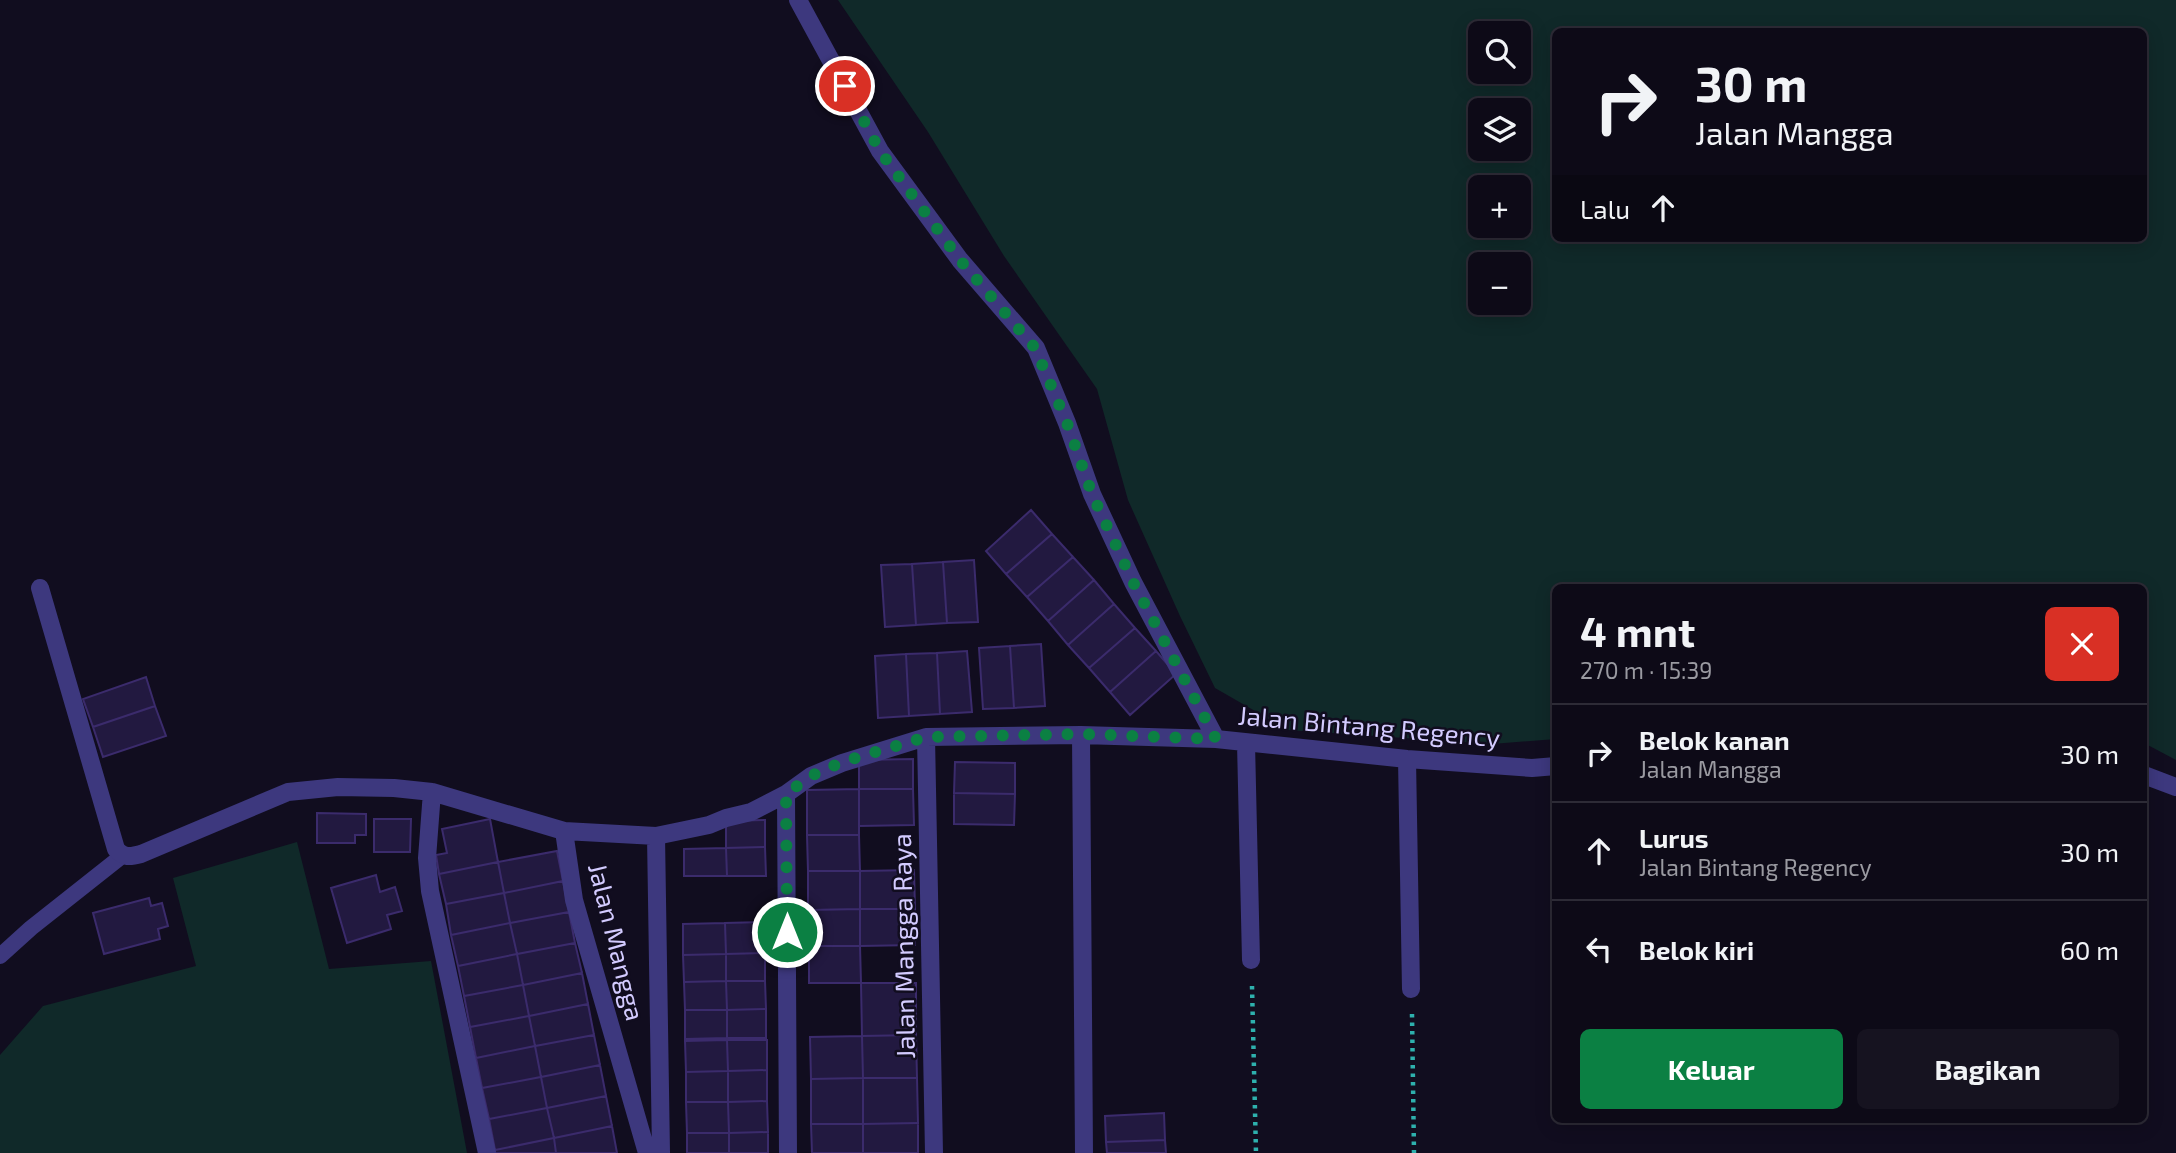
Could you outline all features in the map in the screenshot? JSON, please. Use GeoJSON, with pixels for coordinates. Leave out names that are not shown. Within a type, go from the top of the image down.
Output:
{"type":"FeatureCollection","features":[{"type":"Feature","properties":{"kind":"street"},"geometry":{"type":"LineString","coordinates":[[798,0],[880,151],[960,260],[1035,348],[1067,423],[1092,494],[1133,582],[1216,739]]}},
{"type":"Feature","properties":{"kind":"street"},"geometry":{"type":"LineString","coordinates":[[40,588],[116,849],[122,856],[141,854],[288,792],[338,787],[432,792],[564,831]]}},
{"type":"Feature","properties":{"kind":"street"},"geometry":{"type":"LineString","coordinates":[[1081,734],[1084,1153]]}},
{"type":"Feature","properties":{"kind":"street","name":"Jalan Bintang Regency"},"geometry":{"type":"LineString","coordinates":[[926,737],[1081,734],[1216,739],[1407,760],[1532,768],[1552,766]]}},
{"type":"Feature","properties":{"kind":"street","name":"Jalan Mangga"},"geometry":{"type":"LineString","coordinates":[[647,1153],[574,900],[564,831],[656,836],[709,825],[751,812],[786,794],[811,776],[842,762],[926,737]]}},
{"type":"Feature","properties":{"kind":"street","name":"Jalan Mangga Raya"},"geometry":{"type":"LineString","coordinates":[[926,737],[934,1153]]}},
{"type":"Feature","properties":{"kind":"street"},"geometry":{"type":"LineString","coordinates":[[1246,743],[1251,960]]}},
{"type":"Feature","properties":{"kind":"street"},"geometry":{"type":"LineString","coordinates":[[1407,760],[1411,989]]}},
{"type":"Feature","properties":{"kind":"street"},"geometry":{"type":"LineString","coordinates":[[2147,776],[2176,787]]}},
{"type":"Feature","properties":{"kind":"street"},"geometry":{"type":"LineString","coordinates":[[432,792],[428,858],[430,891],[487,1153]]}},
{"type":"Feature","properties":{"kind":"street"},"geometry":{"type":"LineString","coordinates":[[786,794],[788,1153]]}},
{"type":"Feature","properties":{"kind":"street","name":"Jalan Mangga"},"geometry":{"type":"LineString","coordinates":[[656,836],[661,1153]]}},
{"type":"Feature","properties":{"kind":"lane"},"geometry":{"type":"LineString","coordinates":[[0,956],[122,856]]}},
{"type":"Feature","properties":{"kind":"path"},"geometry":{"type":"LineString","coordinates":[[1251,960],[1256,1153]]}},
{"type":"Feature","properties":{"kind":"path"},"geometry":{"type":"LineString","coordinates":[[1411,989],[1414,1153]]}},
{"type":"Feature","properties":{"kind":"green space"},"geometry":{"type":"Polygon","coordinates":[[[838,0],[2176,0],[2176,760],[2147,745],[2147,584],[1552,584],[1552,739],[1492,744],[1288,730],[1215,688],[1128,500],[1097,389],[1004,256],[928,132],[838,0]]]}},
{"type":"Feature","properties":{"kind":"green space"},"geometry":{"type":"Polygon","coordinates":[[[297,842],[329,969],[431,961],[467,1153],[0,1153],[0,1055],[43,1006],[196,966],[173,878],[297,842]]]}},
{"type":"Feature","properties":{"kind":"building"},"geometry":{"type":"Polygon","coordinates":[[[1031,510],[1052,534],[1006,574],[986,551],[1031,510]]]}},
{"type":"Feature","properties":{"kind":"building"},"geometry":{"type":"Polygon","coordinates":[[[1052,534],[1073,557],[1027,597],[1006,574],[1052,534]]]}},
{"type":"Feature","properties":{"kind":"building"},"geometry":{"type":"Polygon","coordinates":[[[1073,557],[1094,580],[1048,621],[1027,597],[1073,557]]]}},
{"type":"Feature","properties":{"kind":"building"},"geometry":{"type":"Polygon","coordinates":[[[974,560],[978,622],[947,623],[943,562],[974,560]]]}},
{"type":"Feature","properties":{"kind":"building"},"geometry":{"type":"Polygon","coordinates":[[[943,562],[947,623],[916,625],[912,564],[943,562]]]}},
{"type":"Feature","properties":{"kind":"building"},"geometry":{"type":"Polygon","coordinates":[[[912,564],[916,625],[885,627],[881,565],[912,564]]]}},
{"type":"Feature","properties":{"kind":"building"},"geometry":{"type":"Polygon","coordinates":[[[1094,580],[1114,604],[1068,645],[1048,621],[1094,580]]]}},
{"type":"Feature","properties":{"kind":"building"},"geometry":{"type":"Polygon","coordinates":[[[1114,604],[1135,628],[1089,668],[1068,645],[1114,604]]]}},
{"type":"Feature","properties":{"kind":"building"},"geometry":{"type":"Polygon","coordinates":[[[1135,628],[1156,651],[1110,692],[1089,668],[1135,628]]]}},
{"type":"Feature","properties":{"kind":"building"},"geometry":{"type":"Polygon","coordinates":[[[1041,644],[1045,706],[1014,708],[1010,646],[1041,644]]]}},
{"type":"Feature","properties":{"kind":"building"},"geometry":{"type":"Polygon","coordinates":[[[1010,646],[1014,708],[983,709],[979,648],[1010,646]]]}},
{"type":"Feature","properties":{"kind":"building"},"geometry":{"type":"Polygon","coordinates":[[[967,651],[972,712],[940,714],[937,653],[967,651]]]}},
{"type":"Feature","properties":{"kind":"building"},"geometry":{"type":"Polygon","coordinates":[[[1156,651],[1176,674],[1130,715],[1110,692],[1156,651]]]}},
{"type":"Feature","properties":{"kind":"building"},"geometry":{"type":"Polygon","coordinates":[[[937,653],[940,714],[909,716],[906,654],[937,653]]]}},
{"type":"Feature","properties":{"kind":"building"},"geometry":{"type":"Polygon","coordinates":[[[906,654],[909,716],[878,718],[875,656],[906,654]]]}},
{"type":"Feature","properties":{"kind":"building"},"geometry":{"type":"Polygon","coordinates":[[[146,677],[155,706],[93,727],[83,699],[146,677]]]}},
{"type":"Feature","properties":{"kind":"building"},"geometry":{"type":"Polygon","coordinates":[[[155,706],[166,736],[103,757],[93,727],[155,706]]]}},
{"type":"Feature","properties":{"kind":"building"},"geometry":{"type":"Polygon","coordinates":[[[913,759],[913,789],[859,789],[859,760],[913,759]]]}},
{"type":"Feature","properties":{"kind":"building"},"geometry":{"type":"Polygon","coordinates":[[[955,762],[1015,763],[1015,794],[954,793],[955,762]]]}},
{"type":"Feature","properties":{"kind":"building"},"geometry":{"type":"Polygon","coordinates":[[[859,789],[913,789],[914,825],[859,826],[859,789]]]}},
{"type":"Feature","properties":{"kind":"building"},"geometry":{"type":"Polygon","coordinates":[[[859,789],[859,835],[807,835],[807,790],[859,789]]]}},
{"type":"Feature","properties":{"kind":"building"},"geometry":{"type":"Polygon","coordinates":[[[954,793],[1015,794],[1014,825],[954,824],[954,793]]]}},
{"type":"Feature","properties":{"kind":"building"},"geometry":{"type":"Polygon","coordinates":[[[317,813],[366,814],[366,835],[355,835],[355,843],[317,843],[317,813]]]}},
{"type":"Feature","properties":{"kind":"building"},"geometry":{"type":"Polygon","coordinates":[[[374,819],[411,819],[410,852],[374,852],[374,819]]]}},
{"type":"Feature","properties":{"kind":"building"},"geometry":{"type":"Polygon","coordinates":[[[490,819],[498,862],[439,874],[436,855],[447,853],[442,829],[490,819]]]}},
{"type":"Feature","properties":{"kind":"building"},"geometry":{"type":"Polygon","coordinates":[[[765,820],[765,847],[726,848],[726,821],[765,820]]]}},
{"type":"Feature","properties":{"kind":"building"},"geometry":{"type":"Polygon","coordinates":[[[807,835],[859,835],[860,871],[808,871],[807,835]]]}},
{"type":"Feature","properties":{"kind":"building"},"geometry":{"type":"Polygon","coordinates":[[[765,847],[766,876],[727,876],[726,848],[765,847]]]}},
{"type":"Feature","properties":{"kind":"building"},"geometry":{"type":"Polygon","coordinates":[[[726,848],[727,876],[684,876],[684,849],[726,848]]]}},
{"type":"Feature","properties":{"kind":"building"},"geometry":{"type":"Polygon","coordinates":[[[557,851],[563,881],[504,893],[498,862],[557,851]]]}},
{"type":"Feature","properties":{"kind":"building"},"geometry":{"type":"Polygon","coordinates":[[[498,862],[504,893],[446,904],[439,874],[498,862]]]}},
{"type":"Feature","properties":{"kind":"building"},"geometry":{"type":"Polygon","coordinates":[[[914,870],[915,909],[860,909],[860,871],[914,870]]]}},
{"type":"Feature","properties":{"kind":"building"},"geometry":{"type":"Polygon","coordinates":[[[808,871],[860,871],[860,909],[808,910],[808,871]]]}},
{"type":"Feature","properties":{"kind":"building"},"geometry":{"type":"Polygon","coordinates":[[[376,875],[380,892],[395,887],[402,911],[387,915],[391,929],[347,943],[331,888],[376,875]]]}},
{"type":"Feature","properties":{"kind":"building"},"geometry":{"type":"Polygon","coordinates":[[[563,881],[569,912],[510,923],[504,893],[563,881]]]}},
{"type":"Feature","properties":{"kind":"building"},"geometry":{"type":"Polygon","coordinates":[[[504,893],[510,923],[451,935],[446,904],[504,893]]]}},
{"type":"Feature","properties":{"kind":"building"},"geometry":{"type":"Polygon","coordinates":[[[149,898],[151,906],[162,903],[168,926],[158,929],[160,939],[104,954],[93,913],[149,898]]]}},
{"type":"Feature","properties":{"kind":"building"},"geometry":{"type":"Polygon","coordinates":[[[860,909],[915,909],[915,945],[860,946],[860,909]]]}},
{"type":"Feature","properties":{"kind":"building"},"geometry":{"type":"Polygon","coordinates":[[[860,909],[860,946],[809,946],[808,910],[860,909]]]}},
{"type":"Feature","properties":{"kind":"building"},"geometry":{"type":"Polygon","coordinates":[[[569,912],[575,943],[517,954],[510,923],[569,912]]]}},
{"type":"Feature","properties":{"kind":"building"},"geometry":{"type":"Polygon","coordinates":[[[764,922],[765,953],[726,954],[725,923],[764,922]]]}},
{"type":"Feature","properties":{"kind":"building"},"geometry":{"type":"Polygon","coordinates":[[[510,923],[517,954],[458,966],[451,935],[510,923]]]}},
{"type":"Feature","properties":{"kind":"building"},"geometry":{"type":"Polygon","coordinates":[[[725,923],[726,954],[683,955],[683,924],[725,923]]]}},
{"type":"Feature","properties":{"kind":"building"},"geometry":{"type":"Polygon","coordinates":[[[575,943],[582,973],[523,985],[517,954],[575,943]]]}},
{"type":"Feature","properties":{"kind":"building"},"geometry":{"type":"Polygon","coordinates":[[[809,946],[860,946],[861,983],[809,983],[809,946]]]}},
{"type":"Feature","properties":{"kind":"building"},"geometry":{"type":"Polygon","coordinates":[[[765,953],[765,981],[726,981],[726,954],[765,953]]]}},
{"type":"Feature","properties":{"kind":"building"},"geometry":{"type":"Polygon","coordinates":[[[517,954],[523,985],[464,996],[458,966],[517,954]]]}},
{"type":"Feature","properties":{"kind":"building"},"geometry":{"type":"Polygon","coordinates":[[[726,954],[726,981],[684,982],[683,955],[726,954]]]}},
{"type":"Feature","properties":{"kind":"building"},"geometry":{"type":"Polygon","coordinates":[[[582,973],[588,1004],[529,1016],[523,985],[582,973]]]}},
{"type":"Feature","properties":{"kind":"building"},"geometry":{"type":"Polygon","coordinates":[[[726,981],[765,981],[766,1009],[727,1010],[726,981]]]}},
{"type":"Feature","properties":{"kind":"building"},"geometry":{"type":"Polygon","coordinates":[[[726,981],[727,1010],[685,1010],[684,982],[726,981]]]}},
{"type":"Feature","properties":{"kind":"building"},"geometry":{"type":"Polygon","coordinates":[[[861,983],[916,983],[916,1035],[862,1036],[861,983]]]}},
{"type":"Feature","properties":{"kind":"building"},"geometry":{"type":"Polygon","coordinates":[[[523,985],[529,1016],[470,1027],[464,996],[523,985]]]}},
{"type":"Feature","properties":{"kind":"building"},"geometry":{"type":"Polygon","coordinates":[[[588,1004],[594,1035],[535,1046],[529,1016],[588,1004]]]}},
{"type":"Feature","properties":{"kind":"building"},"geometry":{"type":"Polygon","coordinates":[[[766,1009],[766,1038],[727,1038],[727,1010],[766,1009]]]}},
{"type":"Feature","properties":{"kind":"building"},"geometry":{"type":"Polygon","coordinates":[[[685,1010],[727,1010],[727,1038],[685,1039],[685,1010]]]}},
{"type":"Feature","properties":{"kind":"building"},"geometry":{"type":"Polygon","coordinates":[[[529,1016],[535,1046],[476,1058],[470,1027],[529,1016]]]}},
{"type":"Feature","properties":{"kind":"building"},"geometry":{"type":"Polygon","coordinates":[[[594,1035],[600,1065],[541,1077],[535,1046],[594,1035]]]}},
{"type":"Feature","properties":{"kind":"building"},"geometry":{"type":"Polygon","coordinates":[[[916,1035],[917,1078],[863,1078],[862,1036],[916,1035]]]}},
{"type":"Feature","properties":{"kind":"building"},"geometry":{"type":"Polygon","coordinates":[[[862,1036],[863,1078],[811,1079],[810,1037],[862,1036]]]}},
{"type":"Feature","properties":{"kind":"building"},"geometry":{"type":"Polygon","coordinates":[[[727,1040],[767,1040],[767,1070],[728,1071],[727,1040]]]}},
{"type":"Feature","properties":{"kind":"building"},"geometry":{"type":"Polygon","coordinates":[[[727,1040],[728,1071],[686,1072],[685,1041],[727,1040]]]}},
{"type":"Feature","properties":{"kind":"building"},"geometry":{"type":"Polygon","coordinates":[[[535,1046],[541,1077],[482,1088],[476,1058],[535,1046]]]}},
{"type":"Feature","properties":{"kind":"building"},"geometry":{"type":"Polygon","coordinates":[[[600,1065],[606,1096],[547,1108],[541,1077],[600,1065]]]}},
{"type":"Feature","properties":{"kind":"building"},"geometry":{"type":"Polygon","coordinates":[[[767,1070],[767,1101],[728,1102],[728,1071],[767,1070]]]}},
{"type":"Feature","properties":{"kind":"building"},"geometry":{"type":"Polygon","coordinates":[[[728,1071],[728,1102],[686,1102],[686,1072],[728,1071]]]}},
{"type":"Feature","properties":{"kind":"building"},"geometry":{"type":"Polygon","coordinates":[[[541,1077],[547,1108],[489,1119],[482,1088],[541,1077]]]}},
{"type":"Feature","properties":{"kind":"building"},"geometry":{"type":"Polygon","coordinates":[[[863,1078],[917,1078],[918,1123],[863,1124],[863,1078]]]}},
{"type":"Feature","properties":{"kind":"building"},"geometry":{"type":"Polygon","coordinates":[[[863,1078],[863,1124],[811,1124],[811,1079],[863,1078]]]}},
{"type":"Feature","properties":{"kind":"building"},"geometry":{"type":"Polygon","coordinates":[[[606,1096],[612,1126],[554,1138],[547,1108],[606,1096]]]}},
{"type":"Feature","properties":{"kind":"building"},"geometry":{"type":"Polygon","coordinates":[[[767,1101],[768,1132],[729,1133],[728,1102],[767,1101]]]}},
{"type":"Feature","properties":{"kind":"building"},"geometry":{"type":"Polygon","coordinates":[[[686,1102],[728,1102],[729,1133],[687,1133],[686,1102]]]}},
{"type":"Feature","properties":{"kind":"building"},"geometry":{"type":"Polygon","coordinates":[[[547,1108],[554,1138],[495,1150],[489,1119],[547,1108]]]}},
{"type":"Feature","properties":{"kind":"building"},"geometry":{"type":"Polygon","coordinates":[[[1164,1113],[1165,1140],[1106,1142],[1105,1116],[1164,1113]]]}},
{"type":"Feature","properties":{"kind":"building"},"geometry":{"type":"Polygon","coordinates":[[[918,1123],[918,1153],[863,1153],[863,1124],[918,1123]]]}},
{"type":"Feature","properties":{"kind":"building"},"geometry":{"type":"Polygon","coordinates":[[[811,1124],[863,1124],[863,1153],[812,1153],[811,1124]]]}},
{"type":"Feature","properties":{"kind":"building"},"geometry":{"type":"Polygon","coordinates":[[[612,1126],[617,1153],[556,1153],[554,1138],[612,1126]]]}},
{"type":"Feature","properties":{"kind":"building"},"geometry":{"type":"Polygon","coordinates":[[[768,1132],[768,1153],[729,1153],[729,1133],[768,1132]]]}},
{"type":"Feature","properties":{"kind":"building"},"geometry":{"type":"Polygon","coordinates":[[[687,1133],[729,1133],[729,1153],[687,1153],[687,1133]]]}},
{"type":"Feature","properties":{"kind":"building"},"geometry":{"type":"Polygon","coordinates":[[[554,1138],[556,1153],[495,1153],[495,1150],[554,1138]]]}},
{"type":"Feature","properties":{"kind":"building"},"geometry":{"type":"Polygon","coordinates":[[[1165,1140],[1166,1153],[1107,1153],[1106,1142],[1165,1140]]]}},
{"type":"Feature","properties":{"kind":"route"},"geometry":{"type":"LineString","coordinates":[[787,932],[786,794],[811,776],[842,762],[926,737],[1081,734],[1216,739],[1133,582],[1092,494],[1067,423],[1035,348],[960,260],[880,151],[845,86]]}}]}
